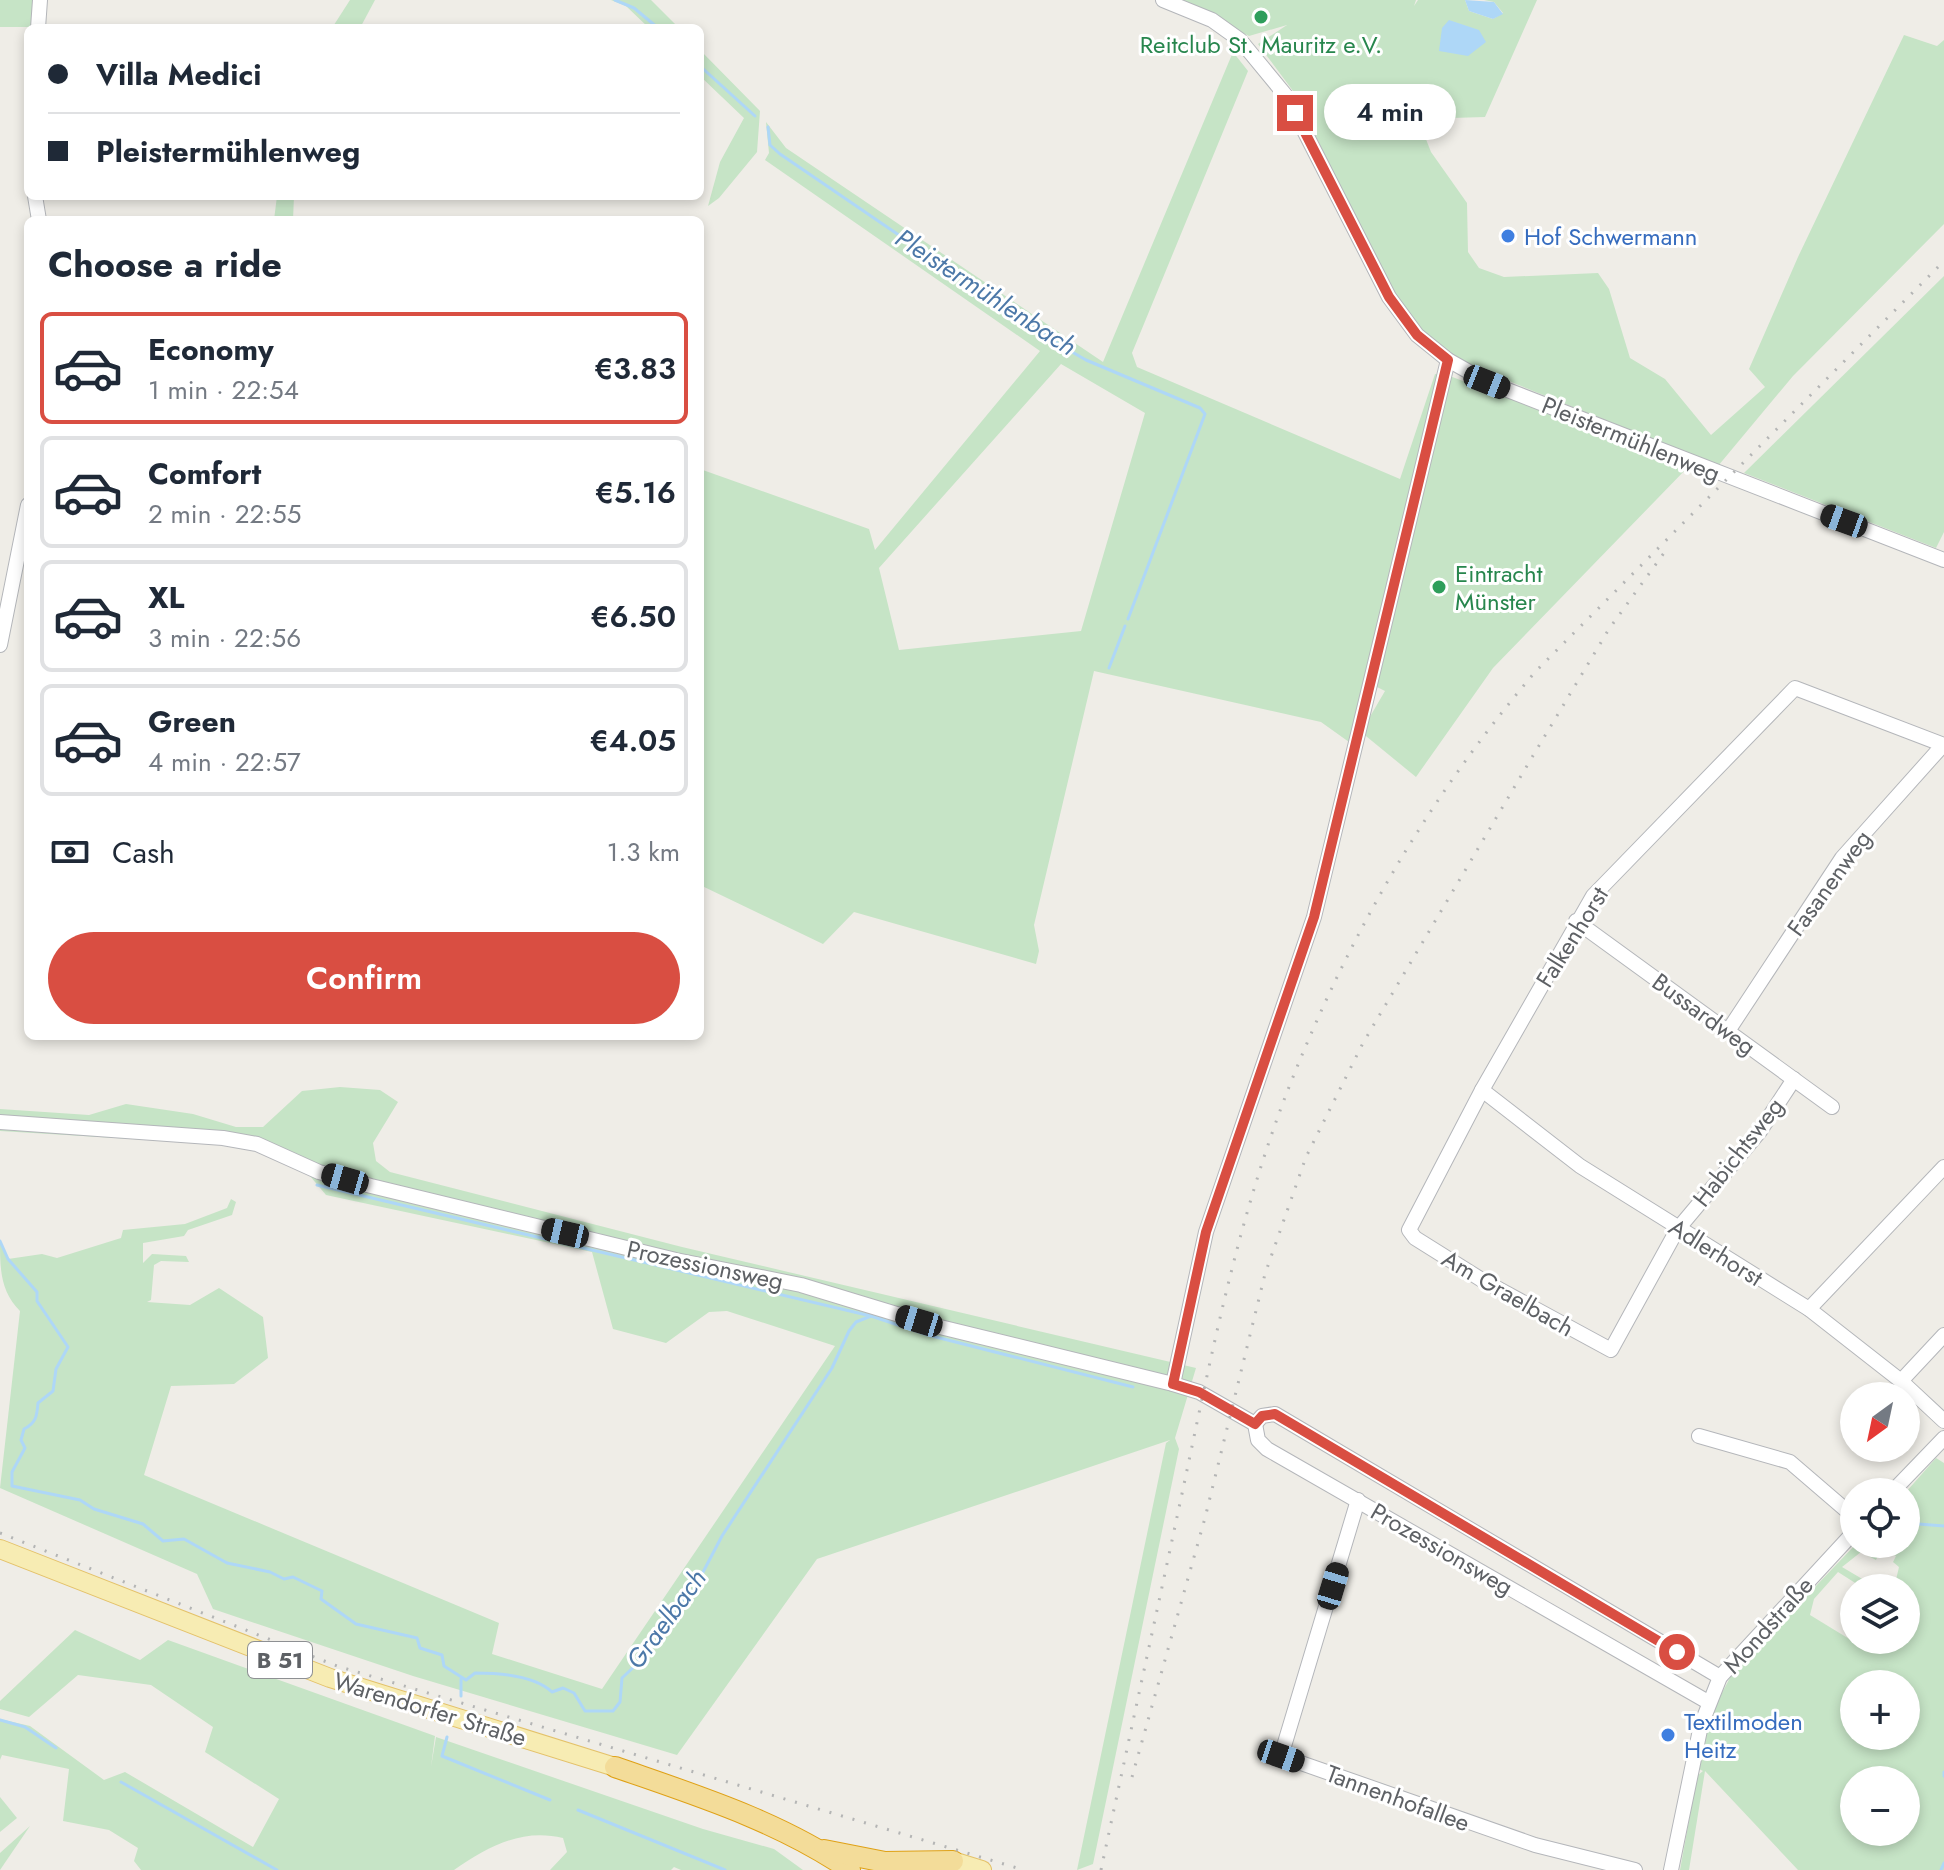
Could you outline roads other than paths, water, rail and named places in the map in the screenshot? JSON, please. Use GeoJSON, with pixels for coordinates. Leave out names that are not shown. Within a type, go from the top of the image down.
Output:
{"type":"FeatureCollection","features":[{"type":"Feature","properties":{"kind":"highway","name":"Warendorfer Straße"},"geometry":{"type":"LineString","coordinates":[[615,1767],[729,1807],[820,1850]]}},
{"type":"Feature","properties":{"kind":"highway"},"geometry":{"type":"LineString","coordinates":[[820,1850],[841,1851],[885,1862],[953,1861]]}},
{"type":"Feature","properties":{"kind":"highway","name":"B 51"},"geometry":{"type":"LineString","coordinates":[[820,1850],[850,1870]]}},
{"type":"Feature","properties":{"kind":"main road","name":"Warendorfer Straße"},"geometry":{"type":"LineString","coordinates":[[0,1549],[330,1678],[615,1767]]}},
{"type":"Feature","properties":{"kind":"main road"},"geometry":{"type":"LineString","coordinates":[[953,1861],[982,1870]]}},
{"type":"Feature","properties":{"kind":"street"},"geometry":{"type":"LineString","coordinates":[[38,24],[40,0]]}},
{"type":"Feature","properties":{"kind":"street","name":"Pleistermühlenweg"},"geometry":{"type":"LineString","coordinates":[[1163,0],[1229,31],[1287,97],[1389,297],[1417,335],[1448,360],[1487,382],[1944,560]]}},
{"type":"Feature","properties":{"kind":"street"},"geometry":{"type":"LineString","coordinates":[[1173,1384],[1206,1232],[1311,927],[1448,360]]}},
{"type":"Feature","properties":{"kind":"street"},"geometry":{"type":"LineString","coordinates":[[1,639],[24,525]]}},
{"type":"Feature","properties":{"kind":"street","name":"Falkenhorst"},"geometry":{"type":"LineString","coordinates":[[1409,1230],[1482,1090],[1593,896],[1795,688],[1943,745]]}},
{"type":"Feature","properties":{"kind":"street","name":"Fasanenweg"},"geometry":{"type":"LineString","coordinates":[[1728,1031],[1842,858],[1943,745]]}},
{"type":"Feature","properties":{"kind":"street","name":"Bussardweg"},"geometry":{"type":"LineString","coordinates":[[1576,921],[1832,1107]]}},
{"type":"Feature","properties":{"kind":"street","name":"Habichtsweg"},"geometry":{"type":"LineString","coordinates":[[1611,1350],[1677,1230],[1760,1131],[1794,1079]]}},
{"type":"Feature","properties":{"kind":"street","name":"Adlerhorst"},"geometry":{"type":"LineString","coordinates":[[1482,1090],[1580,1166],[1677,1230],[1809,1309],[1901,1381],[1944,1421]]}},
{"type":"Feature","properties":{"kind":"street","name":"Prozessionsweg"},"geometry":{"type":"LineString","coordinates":[[0,1122],[223,1138],[257,1144],[319,1172],[371,1186],[676,1260],[816,1289],[936,1326],[1199,1392],[1255,1424],[1258,1440],[1267,1449],[1708,1702]]}},
{"type":"Feature","properties":{"kind":"street"},"geometry":{"type":"LineString","coordinates":[[1809,1309],[1944,1167]]}},
{"type":"Feature","properties":{"kind":"street","name":"Am Graelbach"},"geometry":{"type":"LineString","coordinates":[[1409,1230],[1415,1238],[1482,1280],[1611,1350]]}},
{"type":"Feature","properties":{"kind":"street"},"geometry":{"type":"LineString","coordinates":[[1901,1381],[1944,1335]]}},
{"type":"Feature","properties":{"kind":"street","name":"Prozessionsweg"},"geometry":{"type":"LineString","coordinates":[[1255,1424],[1262,1416],[1275,1414],[1720,1677]]}},
{"type":"Feature","properties":{"kind":"street"},"geometry":{"type":"LineString","coordinates":[[1699,1436],[1790,1462],[1840,1505]]}},
{"type":"Feature","properties":{"kind":"street"},"geometry":{"type":"LineString","coordinates":[[1905,1478],[1944,1438]]}},
{"type":"Feature","properties":{"kind":"street","name":"Tannenhofallee"},"geometry":{"type":"LineString","coordinates":[[1358,1500],[1281,1756],[1535,1845],[1635,1870]]}},
{"type":"Feature","properties":{"kind":"street","name":"Mondstraße"},"geometry":{"type":"LineString","coordinates":[[1671,1870],[1708,1702],[1720,1677],[1840,1547]]}},
{"type":"Feature","properties":{"kind":"water"},"geometry":{"type":"Polygon","coordinates":[[[1465,0],[1494,2],[1503,14],[1493,19],[1469,11],[1465,0]]]}},
{"type":"Feature","properties":{"kind":"water"},"geometry":{"type":"Polygon","coordinates":[[[1449,20],[1479,30],[1486,42],[1468,56],[1439,51],[1442,28],[1449,20]]]}},
{"type":"Feature","properties":{"kind":"waterway","name":"Pleistermühlenbach"},"geometry":{"type":"LineString","coordinates":[[615,0],[634,8],[653,24]]}},
{"type":"Feature","properties":{"kind":"waterway","name":"Pleistermühlenbach"},"geometry":{"type":"LineString","coordinates":[[704,70],[755,116]]}},
{"type":"Feature","properties":{"kind":"waterway","name":"Pleistermühlenbach"},"geometry":{"type":"LineString","coordinates":[[768,127],[770,145],[780,154],[1060,345],[1086,360],[1200,408],[1205,414],[1128,619]]}},
{"type":"Feature","properties":{"kind":"waterway","name":"Pleistermühlenbach"},"geometry":{"type":"LineString","coordinates":[[1109,668],[1125,626]]}},
{"type":"Feature","properties":{"kind":"waterway"},"geometry":{"type":"LineString","coordinates":[[317,1185],[871,1316],[928,1335],[1133,1387]]}},
{"type":"Feature","properties":{"kind":"waterway","name":"Graelbach"},"geometry":{"type":"LineString","coordinates":[[0,1241],[8,1259],[37,1292],[37,1301],[68,1347],[56,1369],[53,1391],[38,1403],[35,1419],[24,1429],[21,1440],[25,1448],[12,1472],[12,1486],[80,1500],[94,1509],[143,1524],[163,1541],[184,1539],[227,1563],[270,1572],[284,1579],[293,1577],[322,1591],[321,1599],[356,1624],[417,1638],[420,1648],[442,1655],[444,1666],[466,1680],[475,1673],[494,1674],[536,1682],[552,1692],[563,1688],[574,1693],[585,1711],[613,1711],[620,1702],[622,1678],[638,1663],[643,1646],[661,1630],[680,1602],[692,1593],[722,1536],[832,1368],[849,1331],[856,1322],[871,1316]]}},
{"type":"Feature","properties":{"kind":"waterway","name":"Graelbach"},"geometry":{"type":"LineString","coordinates":[[1920,1524],[1944,1526]]}},
{"type":"Feature","properties":{"kind":"waterway"},"geometry":{"type":"LineString","coordinates":[[461,1679],[461,1696]]}},
{"type":"Feature","properties":{"kind":"waterway"},"geometry":{"type":"LineString","coordinates":[[0,1720],[25,1727],[56,1748]]}},
{"type":"Feature","properties":{"kind":"waterway"},"geometry":{"type":"LineString","coordinates":[[447,1737],[442,1756],[550,1800]]}},
{"type":"Feature","properties":{"kind":"waterway"},"geometry":{"type":"LineString","coordinates":[[121,1782],[277,1870]]}},
{"type":"Feature","properties":{"kind":"waterway"},"geometry":{"type":"LineString","coordinates":[[578,1810],[725,1870]]}},
{"type":"Feature","properties":{"kind":"waterway"},"geometry":{"type":"LineString","coordinates":[[1941,1870],[1944,1863]]}},
{"type":"Feature","properties":{"kind":"railway"},"geometry":{"type":"LineString","coordinates":[[1101,1870],[1205,1386],[1242,1232],[1291,1082],[1314,1026],[1367,918],[1428,815],[1536,671],[1944,261]]}},
{"type":"Feature","properties":{"kind":"railway"},"geometry":{"type":"LineString","coordinates":[[1132,1777],[1205,1518],[1265,1274],[1306,1157],[1363,1043],[1531,759],[1609,629],[1669,546]]}},
{"type":"Feature","properties":{"kind":"railway"},"geometry":{"type":"LineString","coordinates":[[0,1533],[337,1666],[1024,1870]]}},
{"type":"Feature","properties":{"kind":"place","name":"Reitclub St. Mauritz e.V."},"geometry":{"type":"Point","coordinates":[1261,17]}},
{"type":"Feature","properties":{"kind":"place","name":"Hof Schwermann"},"geometry":{"type":"Point","coordinates":[1508,236]}},
{"type":"Feature","properties":{"kind":"place","name":"Eintracht Münster"},"geometry":{"type":"Point","coordinates":[1439,587]}},
{"type":"Feature","properties":{"kind":"place","name":"Textilmoden Heitz"},"geometry":{"type":"Point","coordinates":[1668,1735]}}]}
